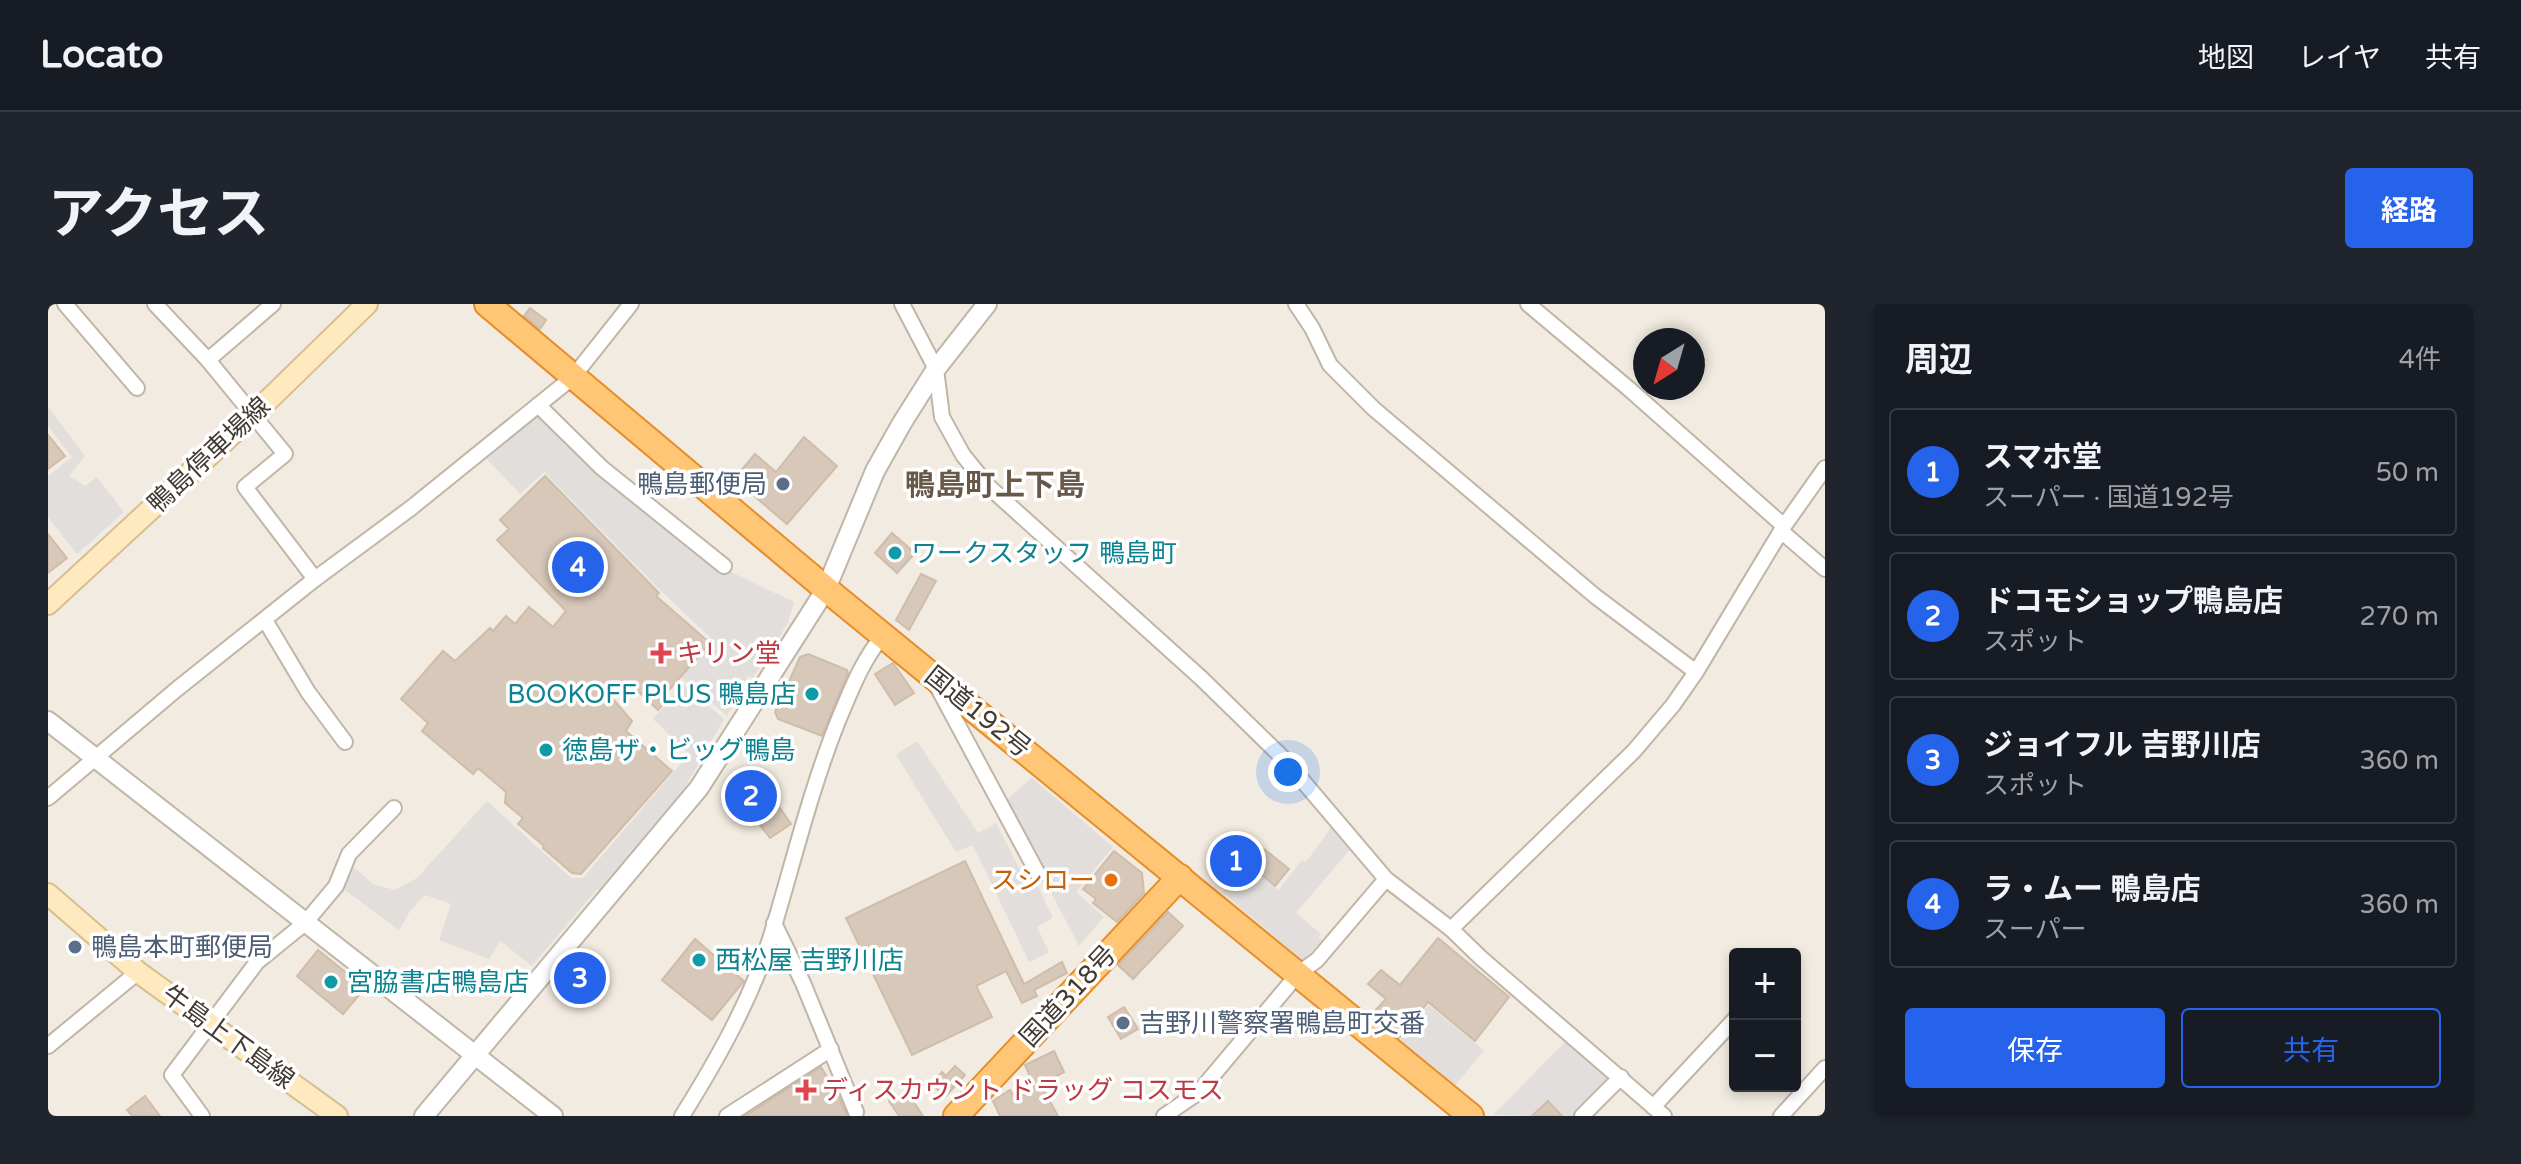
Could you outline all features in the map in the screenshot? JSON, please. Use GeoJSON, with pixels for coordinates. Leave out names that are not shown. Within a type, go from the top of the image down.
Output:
{"type":"FeatureCollection","features":[{"type":"Feature","properties":{"kind":"highway","name":"国道192号"},"geometry":{"type":"LineString","coordinates":[[487,304],[826,589],[1471,1116]]}},
{"type":"Feature","properties":{"kind":"highway","name":"国道318号"},"geometry":{"type":"LineString","coordinates":[[956,1116],[1180,877]]}},
{"type":"Feature","properties":{"kind":"main road","name":"鴨島停車場線"},"geometry":{"type":"LineString","coordinates":[[48,604],[254,414],[367,304]]}},
{"type":"Feature","properties":{"kind":"main road","name":"牛島上下島線"},"geometry":{"type":"LineString","coordinates":[[48,894],[138,972],[337,1116]]}},
{"type":"Feature","properties":{"kind":"street"},"geometry":{"type":"LineString","coordinates":[[65,304],[137,388]]}},
{"type":"Feature","properties":{"kind":"street"},"geometry":{"type":"LineString","coordinates":[[155,304],[208,360],[285,454],[245,487],[315,579]]}},
{"type":"Feature","properties":{"kind":"street"},"geometry":{"type":"LineString","coordinates":[[208,360],[273,304]]}},
{"type":"Feature","properties":{"kind":"street"},"geometry":{"type":"LineString","coordinates":[[48,798],[315,579],[411,508],[573,377],[631,304]]}},
{"type":"Feature","properties":{"kind":"street"},"geometry":{"type":"LineString","coordinates":[[902,304],[936,369],[942,417],[963,455],[988,486],[1201,678],[1274,750],[1386,879],[1451,929],[1659,1112],[1734,1020]]}},
{"type":"Feature","properties":{"kind":"street"},"geometry":{"type":"LineString","coordinates":[[424,1116],[699,788],[826,589],[875,471],[936,369],[987,304]]}},
{"type":"Feature","properties":{"kind":"street"},"geometry":{"type":"LineString","coordinates":[[1296,304],[1330,365],[1374,409],[1595,596],[1696,672]]}},
{"type":"Feature","properties":{"kind":"street"},"geometry":{"type":"LineString","coordinates":[[1528,304],[1628,388],[1825,569]]}},
{"type":"Feature","properties":{"kind":"street"},"geometry":{"type":"LineString","coordinates":[[538,405],[602,468],[724,566]]}},
{"type":"Feature","properties":{"kind":"street"},"geometry":{"type":"LineString","coordinates":[[1451,929],[1634,751],[1696,672],[1782,528],[1825,468]]}},
{"type":"Feature","properties":{"kind":"street"},"geometry":{"type":"LineString","coordinates":[[265,620],[308,692],[345,742]]}},
{"type":"Feature","properties":{"kind":"street"},"geometry":{"type":"LineString","coordinates":[[682,1116],[737,1020],[774,923],[807,805],[824,757],[863,660],[883,635]]}},
{"type":"Feature","properties":{"kind":"street"},"geometry":{"type":"LineString","coordinates":[[930,673],[1038,874]]}},
{"type":"Feature","properties":{"kind":"street"},"geometry":{"type":"LineString","coordinates":[[48,721],[553,1116]]}},
{"type":"Feature","properties":{"kind":"street"},"geometry":{"type":"LineString","coordinates":[[202,1116],[172,1075],[257,962],[305,923],[336,886],[349,854],[394,808]]}},
{"type":"Feature","properties":{"kind":"street"},"geometry":{"type":"LineString","coordinates":[[1164,1116],[1199,1092],[1298,974],[1317,960],[1386,879]]}},
{"type":"Feature","properties":{"kind":"street"},"geometry":{"type":"LineString","coordinates":[[774,923],[856,1112]]}},
{"type":"Feature","properties":{"kind":"street"},"geometry":{"type":"LineString","coordinates":[[48,1046],[138,972]]}},
{"type":"Feature","properties":{"kind":"street"},"geometry":{"type":"LineString","coordinates":[[727,1116],[831,1049]]}},
{"type":"Feature","properties":{"kind":"street"},"geometry":{"type":"LineString","coordinates":[[1781,1116],[1825,1068]]}},
{"type":"Feature","properties":{"kind":"street"},"geometry":{"type":"LineString","coordinates":[[1582,1116],[1621,1077]]}},
{"type":"Feature","properties":{"kind":"shaded area"},"geometry":{"type":"Polygon","coordinates":[[[48,407],[85,456],[69,476],[85,486],[97,477],[124,512],[77,554],[48,517],[48,476],[72,457],[48,426],[48,407]]]}},
{"type":"Feature","properties":{"kind":"shaded area"},"geometry":{"type":"Polygon","coordinates":[[[535,412],[725,569],[794,602],[788,623],[753,678],[749,676],[727,716],[681,677],[714,641],[544,472],[520,494],[484,456],[535,412]]]}},
{"type":"Feature","properties":{"kind":"shaded area"},"geometry":{"type":"Polygon","coordinates":[[[683,684],[724,719],[681,794],[649,836],[602,892],[597,889],[532,966],[500,941],[489,959],[439,940],[451,904],[425,895],[410,911],[399,930],[342,888],[351,865],[373,884],[395,890],[417,878],[487,801],[571,878],[583,878],[689,754],[653,719],[683,684]]]}},
{"type":"Feature","properties":{"kind":"shaded area"},"geometry":{"type":"Polygon","coordinates":[[[917,741],[978,833],[996,823],[1025,880],[1033,876],[1053,918],[1037,927],[1049,952],[1029,962],[973,845],[956,852],[896,755],[917,741]]]}},
{"type":"Feature","properties":{"kind":"shaded area"},"geometry":{"type":"Polygon","coordinates":[[[1032,778],[1113,847],[1076,892],[1104,917],[1079,946],[1004,802],[1032,778]]]}},
{"type":"Feature","properties":{"kind":"shaded area"},"geometry":{"type":"Polygon","coordinates":[[[1333,825],[1353,846],[1296,913],[1321,934],[1318,937],[1322,940],[1303,961],[1222,892],[1247,865],[1278,890],[1302,860],[1306,862],[1333,825]]]}},
{"type":"Feature","properties":{"kind":"shaded area"},"geometry":{"type":"Polygon","coordinates":[[[1428,1005],[1484,1050],[1453,1088],[1397,1044],[1428,1005]]]}},
{"type":"Feature","properties":{"kind":"shaded area"},"geometry":{"type":"Polygon","coordinates":[[[1571,1036],[1617,1078],[1575,1116],[1563,1116],[1549,1100],[1532,1116],[1493,1115],[1571,1036]]]}},
{"type":"Feature","properties":{"kind":"building"},"geometry":{"type":"Polygon","coordinates":[[[530,308],[546,320],[540,329],[524,316],[530,308]]]}},
{"type":"Feature","properties":{"kind":"building"},"geometry":{"type":"Polygon","coordinates":[[[48,435],[65,456],[48,469],[48,435]]]}},
{"type":"Feature","properties":{"kind":"building","name":"鴨島郵便局"},"geometry":{"type":"Polygon","coordinates":[[[804,437],[837,466],[787,524],[734,479],[755,454],[776,472],[804,437]]]}},
{"type":"Feature","properties":{"kind":"building","name":"徳島ザ・ビッグ鴨島"},"geometry":{"type":"Polygon","coordinates":[[[545,476],[659,593],[656,596],[710,643],[663,697],[666,700],[658,710],[627,681],[612,698],[632,721],[626,731],[672,771],[581,874],[572,873],[518,824],[523,818],[505,803],[506,792],[478,768],[473,774],[422,731],[428,723],[401,699],[443,651],[455,661],[490,628],[493,631],[506,616],[515,624],[529,607],[553,627],[566,611],[497,540],[509,529],[500,520],[545,476]]]}},
{"type":"Feature","properties":{"kind":"building","name":"ワークスタッフ 鴨島町"},"geometry":{"type":"Polygon","coordinates":[[[892,533],[915,553],[897,573],[875,553],[892,533]]]}},
{"type":"Feature","properties":{"kind":"building"},"geometry":{"type":"Polygon","coordinates":[[[48,534],[67,558],[48,573],[48,534]]]}},
{"type":"Feature","properties":{"kind":"building"},"geometry":{"type":"Polygon","coordinates":[[[921,574],[936,581],[909,630],[896,620],[921,574]]]}},
{"type":"Feature","properties":{"kind":"building","name":"BOOKOFF PLUS 鴨島店"},"geometry":{"type":"Polygon","coordinates":[[[808,654],[848,673],[822,736],[778,719],[775,712],[800,657],[808,654]]]}},
{"type":"Feature","properties":{"kind":"building"},"geometry":{"type":"Polygon","coordinates":[[[893,663],[914,693],[895,705],[875,674],[893,663]]]}},
{"type":"Feature","properties":{"kind":"building"},"geometry":{"type":"Polygon","coordinates":[[[746,772],[775,811],[780,808],[791,824],[770,838],[729,785],[746,772]]]}},
{"type":"Feature","properties":{"kind":"building"},"geometry":{"type":"Polygon","coordinates":[[[1233,839],[1252,855],[1237,872],[1219,856],[1233,839]]]}},
{"type":"Feature","properties":{"kind":"building"},"geometry":{"type":"Polygon","coordinates":[[[1264,849],[1289,869],[1275,886],[1250,865],[1264,849]]]}},
{"type":"Feature","properties":{"kind":"building","name":"スシロー"},"geometry":{"type":"Polygon","coordinates":[[[1114,851],[1142,873],[1144,893],[1117,922],[1093,903],[1096,899],[1083,889],[1114,851]]]}},
{"type":"Feature","properties":{"kind":"building"},"geometry":{"type":"Polygon","coordinates":[[[965,861],[1024,984],[1062,962],[1067,973],[1034,990],[1037,996],[1022,1003],[1006,971],[976,986],[992,1017],[912,1055],[846,918],[965,861]]]}},
{"type":"Feature","properties":{"kind":"building"},"geometry":{"type":"Polygon","coordinates":[[[1168,912],[1183,926],[1133,979],[1118,965],[1168,912]]]}},
{"type":"Feature","properties":{"kind":"building"},"geometry":{"type":"Polygon","coordinates":[[[1438,938],[1509,997],[1475,1041],[1428,1002],[1399,1038],[1371,1015],[1386,999],[1368,984],[1381,970],[1400,985],[1438,938]]]}},
{"type":"Feature","properties":{"kind":"building","name":"西松屋 吉野川店"},"geometry":{"type":"Polygon","coordinates":[[[695,939],[744,981],[712,1020],[662,980],[695,939]]]}},
{"type":"Feature","properties":{"kind":"building","name":"宮脇書店鴨島店"},"geometry":{"type":"Polygon","coordinates":[[[318,950],[365,988],[343,1014],[297,976],[318,950]]]}},
{"type":"Feature","properties":{"kind":"building"},"geometry":{"type":"Polygon","coordinates":[[[577,953],[605,976],[583,1004],[555,981],[577,953]]]}},
{"type":"Feature","properties":{"kind":"building","name":"吉野川警察署鴨島町交番"},"geometry":{"type":"Polygon","coordinates":[[[1124,1007],[1138,1029],[1121,1039],[1108,1017],[1124,1007]]]}},
{"type":"Feature","properties":{"kind":"building"},"geometry":{"type":"Polygon","coordinates":[[[1054,1051],[1064,1072],[1035,1088],[1025,1065],[1054,1051]]]}},
{"type":"Feature","properties":{"kind":"building"},"geometry":{"type":"Polygon","coordinates":[[[955,1066],[965,1075],[945,1097],[932,1084],[942,1072],[946,1076],[955,1066]]]}},
{"type":"Feature","properties":{"kind":"building","name":"ディスカウント ドラッグ コスモス"},"geometry":{"type":"Polygon","coordinates":[[[821,1067],[847,1116],[745,1116],[821,1067]]]}},
{"type":"Feature","properties":{"kind":"building"},"geometry":{"type":"Polygon","coordinates":[[[1041,1085],[1058,1116],[1000,1116],[993,1101],[1010,1090],[1016,1099],[1041,1085]]]}},
{"type":"Feature","properties":{"kind":"building"},"geometry":{"type":"Polygon","coordinates":[[[907,1092],[923,1116],[899,1116],[889,1101],[907,1092]]]}},
{"type":"Feature","properties":{"kind":"building"},"geometry":{"type":"Polygon","coordinates":[[[145,1096],[160,1116],[132,1116],[127,1110],[145,1096]]]}},
{"type":"Feature","properties":{"kind":"building"},"geometry":{"type":"Polygon","coordinates":[[[1548,1101],[1562,1116],[1532,1116],[1548,1101]]]}},
{"type":"Feature","properties":{"kind":"place","name":"鴨島郵便局"},"geometry":{"type":"Point","coordinates":[783,484]}},
{"type":"Feature","properties":{"kind":"place","name":"ワークスタッフ 鴨島町"},"geometry":{"type":"Point","coordinates":[895,553]}},
{"type":"Feature","properties":{"kind":"place","name":"ラ・ムー 鴨島店"},"geometry":{"type":"Point","coordinates":[578,567]}},
{"type":"Feature","properties":{"kind":"place","name":"キリン堂"},"geometry":{"type":"Point","coordinates":[661,653]}},
{"type":"Feature","properties":{"kind":"place","name":"BOOKOFF PLUS 鴨島店"},"geometry":{"type":"Point","coordinates":[812,694]}},
{"type":"Feature","properties":{"kind":"place","name":"徳島ザ・ビッグ鴨島"},"geometry":{"type":"Point","coordinates":[546,750]}},
{"type":"Feature","properties":{"kind":"place","name":"ドコモショップ鴨島店"},"geometry":{"type":"Point","coordinates":[751,796]}},
{"type":"Feature","properties":{"kind":"place","name":"スマホ堂"},"geometry":{"type":"Point","coordinates":[1236,861]}},
{"type":"Feature","properties":{"kind":"place","name":"スシロー"},"geometry":{"type":"Point","coordinates":[1111,880]}},
{"type":"Feature","properties":{"kind":"place","name":"鴨島本町郵便局"},"geometry":{"type":"Point","coordinates":[75,947]}},
{"type":"Feature","properties":{"kind":"place","name":"西松屋 吉野川店"},"geometry":{"type":"Point","coordinates":[699,960]}},
{"type":"Feature","properties":{"kind":"place","name":"ジョイフル 吉野川店"},"geometry":{"type":"Point","coordinates":[580,978]}},
{"type":"Feature","properties":{"kind":"place","name":"宮脇書店鴨島店"},"geometry":{"type":"Point","coordinates":[331,982]}},
{"type":"Feature","properties":{"kind":"place","name":"吉野川警察署鴨島町交番"},"geometry":{"type":"Point","coordinates":[1123,1023]}},
{"type":"Feature","properties":{"kind":"place","name":"ディスカウント ドラッグ コスモス"},"geometry":{"type":"Point","coordinates":[806,1090]}},
{"type":"Feature","properties":{"kind":"district","name":"鴨島町上下島"},"geometry":{"type":"Point","coordinates":[995,485]}}]}
